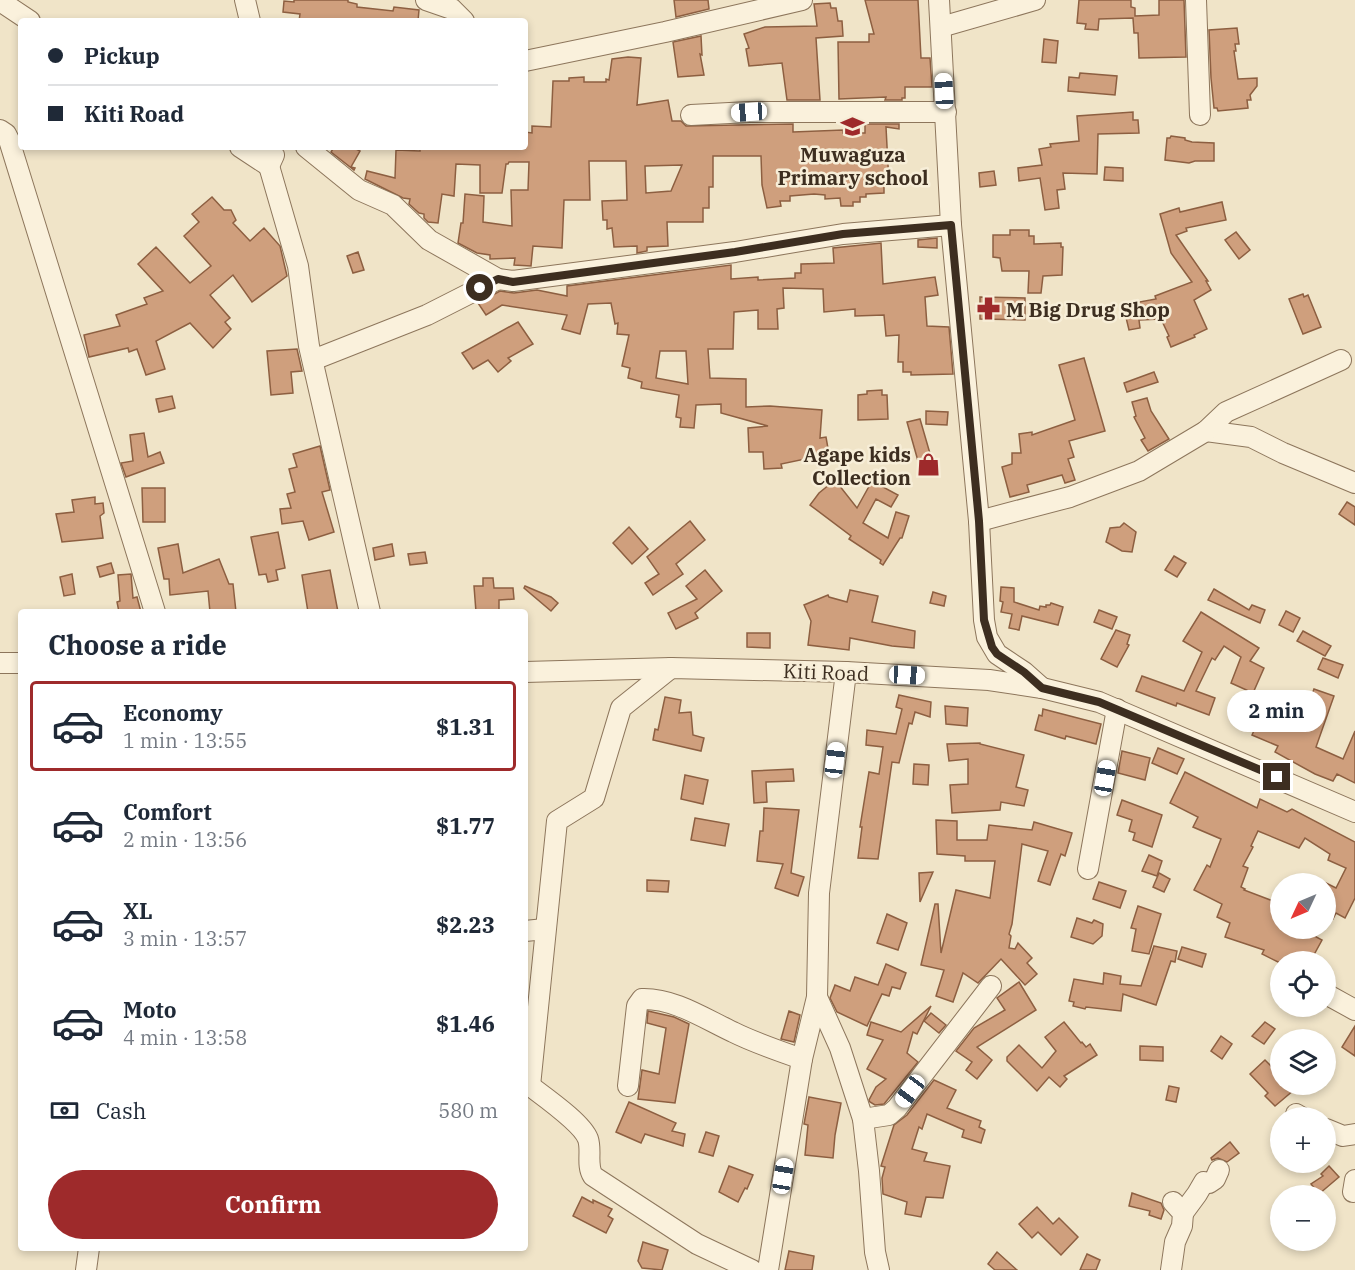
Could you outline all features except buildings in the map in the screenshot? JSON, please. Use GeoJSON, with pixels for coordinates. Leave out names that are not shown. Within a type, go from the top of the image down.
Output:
{"type":"FeatureCollection","features":[{"type":"Feature","properties":{"kind":"street"},"geometry":{"type":"LineString","coordinates":[[245,0],[249,18]]}},
{"type":"Feature","properties":{"kind":"street"},"geometry":{"type":"LineString","coordinates":[[426,0],[452,9],[461,18]]}},
{"type":"Feature","properties":{"kind":"street"},"geometry":{"type":"LineString","coordinates":[[528,60],[802,0]]}},
{"type":"Feature","properties":{"kind":"street"},"geometry":{"type":"LineString","coordinates":[[939,0],[951,225],[979,521],[984,620],[987,637],[997,654],[1024,672],[1042,688]]}},
{"type":"Feature","properties":{"kind":"street"},"geometry":{"type":"LineString","coordinates":[[941,27],[1035,0]]}},
{"type":"Feature","properties":{"kind":"street"},"geometry":{"type":"LineString","coordinates":[[1196,0],[1200,115]]}},
{"type":"Feature","properties":{"kind":"street"},"geometry":{"type":"LineString","coordinates":[[0,1],[26,18]]}},
{"type":"Feature","properties":{"kind":"street"},"geometry":{"type":"LineString","coordinates":[[692,116],[749,112],[946,112]]}},
{"type":"Feature","properties":{"kind":"street"},"geometry":{"type":"LineString","coordinates":[[0,130],[9,140],[153,609]]}},
{"type":"Feature","properties":{"kind":"street"},"geometry":{"type":"LineString","coordinates":[[250,150],[270,156],[298,266],[313,360],[369,609]]}},
{"type":"Feature","properties":{"kind":"street"},"geometry":{"type":"LineString","coordinates":[[310,150],[359,190],[393,205],[429,240],[498,279],[513,282],[735,252],[843,234],[951,225]]}},
{"type":"Feature","properties":{"kind":"street"},"geometry":{"type":"LineString","coordinates":[[313,360],[427,315],[498,279]]}},
{"type":"Feature","properties":{"kind":"street"},"geometry":{"type":"LineString","coordinates":[[979,521],[1070,497],[1139,471],[1206,431],[1226,412],[1341,360]]}},
{"type":"Feature","properties":{"kind":"street"},"geometry":{"type":"LineString","coordinates":[[1206,431],[1251,437],[1355,483]]}},
{"type":"Feature","properties":{"kind":"street"},"geometry":{"type":"LineString","coordinates":[[0,663],[18,663]]}},
{"type":"Feature","properties":{"kind":"street"},"geometry":{"type":"LineString","coordinates":[[671,669],[621,708],[594,798],[557,821],[528,1084],[586,1133],[590,1146],[590,1169],[593,1176],[697,1244],[752,1270]]}},
{"type":"Feature","properties":{"kind":"street","name":"Kiti Road"},"geometry":{"type":"LineString","coordinates":[[528,672],[671,669],[846,672],[989,680],[1042,688],[1099,702],[1117,709],[1355,812]]}},
{"type":"Feature","properties":{"kind":"street"},"geometry":{"type":"LineString","coordinates":[[768,1270],[802,1059],[817,997],[819,893],[846,672]]}},
{"type":"Feature","properties":{"kind":"street"},"geometry":{"type":"LineString","coordinates":[[1088,869],[1117,709]]}},
{"type":"Feature","properties":{"kind":"street"},"geometry":{"type":"LineString","coordinates":[[528,930],[545,929]]}},
{"type":"Feature","properties":{"kind":"street"},"geometry":{"type":"LineString","coordinates":[[863,1119],[889,1115],[897,1108],[991,986]]}},
{"type":"Feature","properties":{"kind":"street"},"geometry":{"type":"LineString","coordinates":[[817,997],[840,1048],[863,1119],[875,1252],[879,1270]]}},
{"type":"Feature","properties":{"kind":"street"},"geometry":{"type":"LineString","coordinates":[[628,1086],[638,1006],[642,999],[655,999],[686,1009],[752,1041],[802,1059]]}},
{"type":"Feature","properties":{"kind":"street"},"geometry":{"type":"LineString","coordinates":[[1336,1000],[1355,1010]]}},
{"type":"Feature","properties":{"kind":"street"},"geometry":{"type":"LineString","coordinates":[[1336,1133],[1343,1136],[1355,1134]]}},
{"type":"Feature","properties":{"kind":"street"},"geometry":{"type":"LineString","coordinates":[[1171,1270],[1175,1242],[1182,1226],[1178,1207],[1197,1194],[1204,1182],[1209,1183],[1215,1179],[1219,1170]]}},
{"type":"Feature","properties":{"kind":"street"},"geometry":{"type":"LineString","coordinates":[[86,1270],[89,1251]]}},
{"type":"Feature","properties":{"kind":"place","name":"Muwaguza Primary school"},"geometry":{"type":"Point","coordinates":[853,126]}},
{"type":"Feature","properties":{"kind":"place","name":"M Big Drug Shop"},"geometry":{"type":"Point","coordinates":[988,309]}},
{"type":"Feature","properties":{"kind":"place","name":"Agape kids Collection"},"geometry":{"type":"Point","coordinates":[929,465]}},
{"type":"Feature","properties":{"kind":"route"},"geometry":{"type":"LineString","coordinates":[[480,288],[498,279],[513,282],[735,252],[843,234],[951,225],[979,521],[984,620],[987,637],[992,647],[997,654],[1024,672],[1042,688],[1099,702],[1277,777]]}}]}
